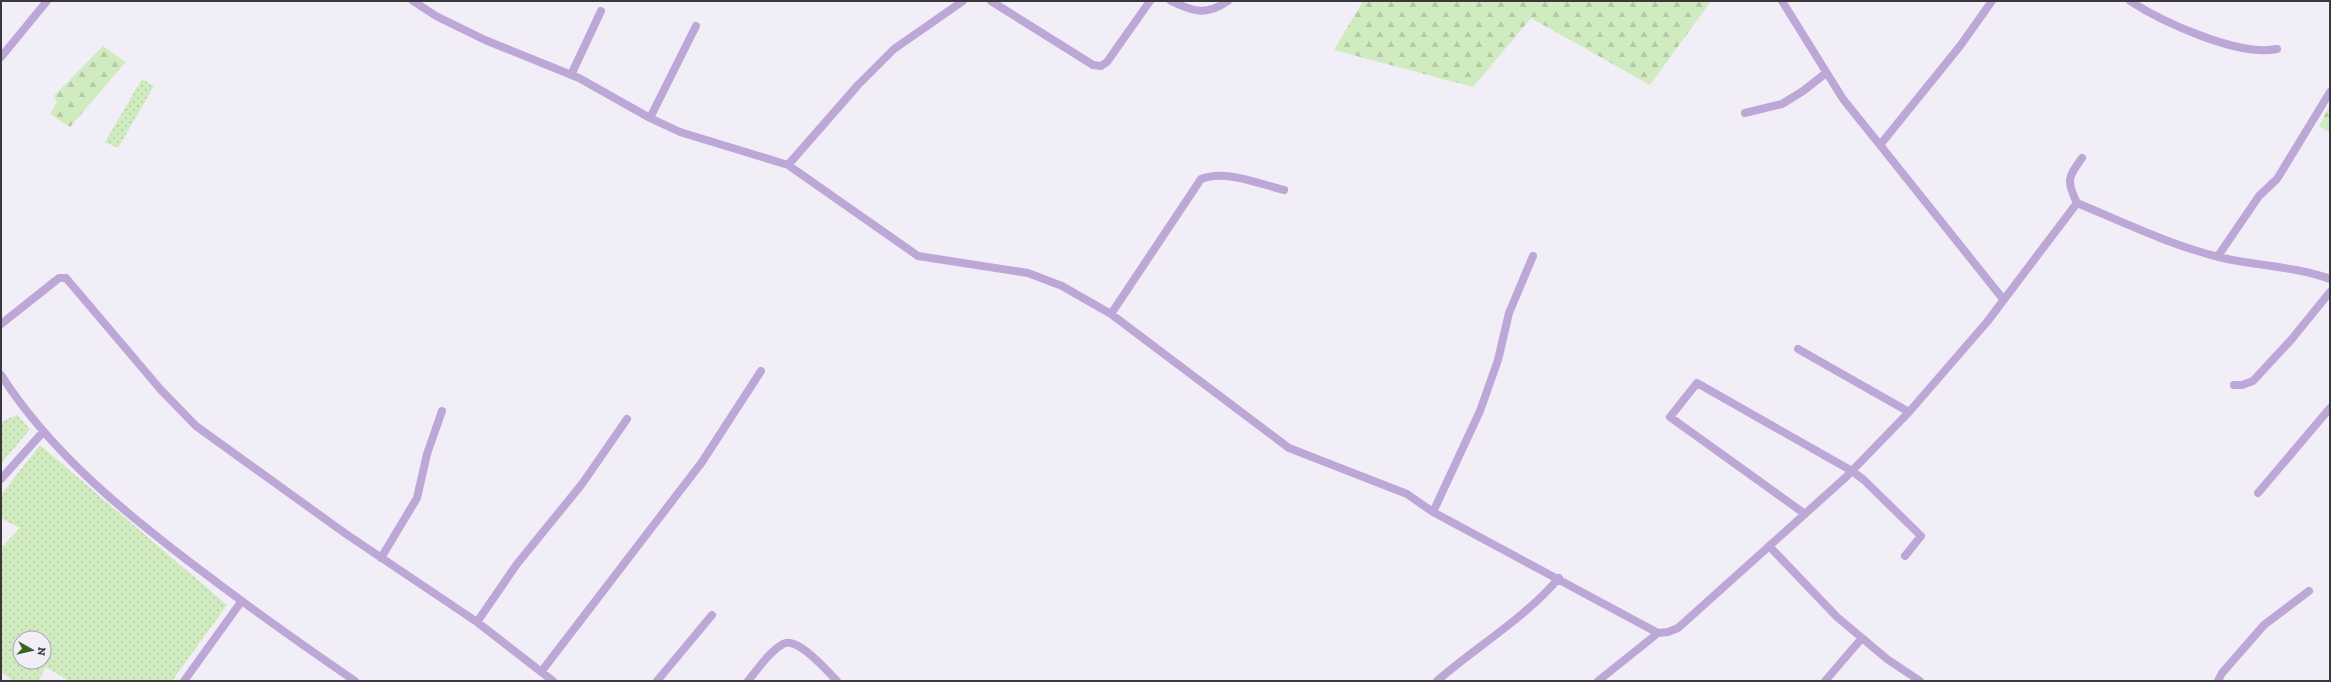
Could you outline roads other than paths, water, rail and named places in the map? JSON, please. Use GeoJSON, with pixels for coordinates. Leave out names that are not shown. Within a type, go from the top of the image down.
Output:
{"type":"FeatureCollection","features":[{"type":"Feature","properties":{"kind":"street"},"geometry":{"type":"LineString","coordinates":[[413,1],[436,16],[485,40],[571,74],[650,118],[680,132],[788,165],[918,256],[943,262],[1028,273],[1062,286],[1111,314],[1289,448],[1407,494],[1433,512],[1658,633]]}},
{"type":"Feature","properties":{"kind":"street"},"geometry":{"type":"LineString","coordinates":[[788,165],[858,85],[894,49],[963,1]]}},
{"type":"Feature","properties":{"kind":"street"},"geometry":{"type":"LineString","coordinates":[[991,1],[1093,64],[1101,66],[1107,62],[1150,1]]}},
{"type":"Feature","properties":{"kind":"street"},"geometry":{"type":"LineString","coordinates":[[1171,1],[1187,9],[1210,11],[1228,1]]}},
{"type":"Feature","properties":{"kind":"street"},"geometry":{"type":"LineString","coordinates":[[1782,1],[1826,73],[1859,120],[2003,299]]}},
{"type":"Feature","properties":{"kind":"street"},"geometry":{"type":"LineString","coordinates":[[1880,145],[1960,46],[1992,1]]}},
{"type":"Feature","properties":{"kind":"street"},"geometry":{"type":"LineString","coordinates":[[2130,1],[2181,28],[2219,42],[2249,49],[2267,51],[2277,49]]}},
{"type":"Feature","properties":{"kind":"street"},"geometry":{"type":"LineString","coordinates":[[1,57],[45,2]]}},
{"type":"Feature","properties":{"kind":"street"},"geometry":{"type":"LineString","coordinates":[[571,74],[601,11]]}},
{"type":"Feature","properties":{"kind":"street"},"geometry":{"type":"LineString","coordinates":[[650,118],[696,26]]}},
{"type":"Feature","properties":{"kind":"street"},"geometry":{"type":"LineString","coordinates":[[1745,113],[1782,104],[1803,91],[1826,73]]}},
{"type":"Feature","properties":{"kind":"street"},"geometry":{"type":"LineString","coordinates":[[2218,256],[2259,196],[2277,178],[2330,92]]}},
{"type":"Feature","properties":{"kind":"street"},"geometry":{"type":"LineString","coordinates":[[2082,158],[2069,180],[2069,188],[2076,203],[2163,239],[2218,256],[2296,269],[2330,279]]}},
{"type":"Feature","properties":{"kind":"street"},"geometry":{"type":"LineString","coordinates":[[1111,314],[1201,179],[1210,175],[1226,176],[1284,190]]}},
{"type":"Feature","properties":{"kind":"street"},"geometry":{"type":"LineString","coordinates":[[1598,681],[1658,633],[1678,628],[1852,472],[1909,412],[1987,322],[2076,203]]}},
{"type":"Feature","properties":{"kind":"street"},"geometry":{"type":"LineString","coordinates":[[1433,512],[1480,411],[1498,360],[1509,313],[1533,256]]}},
{"type":"Feature","properties":{"kind":"street"},"geometry":{"type":"LineString","coordinates":[[1,324],[59,278],[66,278],[161,390],[196,426],[381,558],[476,622],[553,681]]}},
{"type":"Feature","properties":{"kind":"street"},"geometry":{"type":"LineString","coordinates":[[2234,385],[2242,385],[2253,381],[2291,340],[2330,292]]}},
{"type":"Feature","properties":{"kind":"street"},"geometry":{"type":"LineString","coordinates":[[1798,349],[1909,412]]}},
{"type":"Feature","properties":{"kind":"street"},"geometry":{"type":"LineString","coordinates":[[541,672],[702,462],[761,371]]}},
{"type":"Feature","properties":{"kind":"street"},"geometry":{"type":"LineString","coordinates":[[1,375],[43,432],[123,510],[241,602],[355,681]]}},
{"type":"Feature","properties":{"kind":"street"},"geometry":{"type":"LineString","coordinates":[[1805,514],[1670,417],[1697,383],[1864,480],[1921,536],[1906,556]]}},
{"type":"Feature","properties":{"kind":"street"},"geometry":{"type":"LineString","coordinates":[[2258,493],[2330,408]]}},
{"type":"Feature","properties":{"kind":"street"},"geometry":{"type":"LineString","coordinates":[[381,558],[417,498],[427,454],[442,411]]}},
{"type":"Feature","properties":{"kind":"street"},"geometry":{"type":"LineString","coordinates":[[476,622],[517,564],[582,484],[626,419]]}},
{"type":"Feature","properties":{"kind":"street"},"geometry":{"type":"LineString","coordinates":[[1,479],[43,432]]}},
{"type":"Feature","properties":{"kind":"street"},"geometry":{"type":"LineString","coordinates":[[1769,546],[1837,617],[1887,659],[1920,681]]}},
{"type":"Feature","properties":{"kind":"street"},"geometry":{"type":"LineString","coordinates":[[1437,681],[1544,596],[1558,578]]}},
{"type":"Feature","properties":{"kind":"street"},"geometry":{"type":"LineString","coordinates":[[2218,681],[2222,673],[2264,625],[2309,591]]}},
{"type":"Feature","properties":{"kind":"street"},"geometry":{"type":"LineString","coordinates":[[184,681],[241,602]]}},
{"type":"Feature","properties":{"kind":"street"},"geometry":{"type":"LineString","coordinates":[[658,681],[712,615]]}},
{"type":"Feature","properties":{"kind":"street"},"geometry":{"type":"LineString","coordinates":[[1825,681],[1862,638]]}},
{"type":"Feature","properties":{"kind":"street"},"geometry":{"type":"LineString","coordinates":[[748,681],[774,651],[784,643],[794,643],[804,650],[837,681]]}}]}
